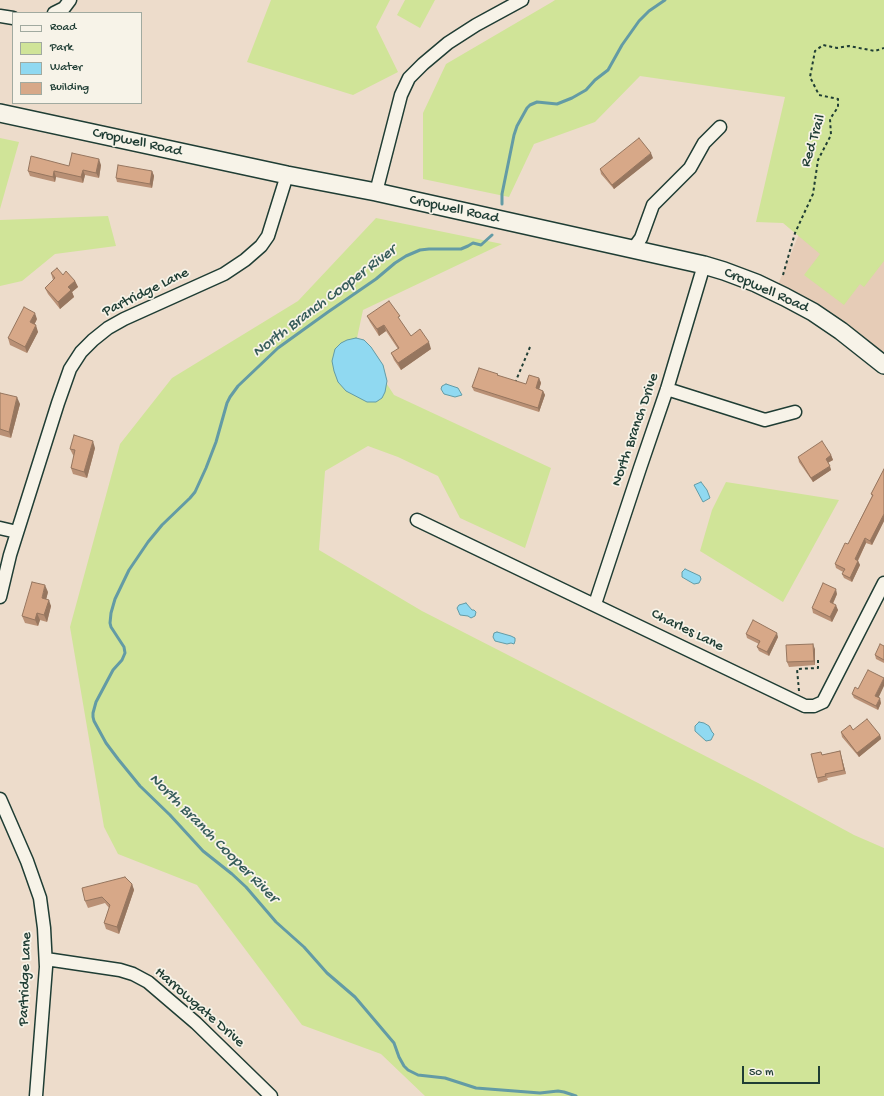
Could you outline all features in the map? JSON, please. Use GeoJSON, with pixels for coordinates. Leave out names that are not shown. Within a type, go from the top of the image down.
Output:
{"type":"FeatureCollection","features":[{"type":"Feature","properties":{"kind":"street"},"geometry":{"type":"LineString","coordinates":[[56,12],[64,8],[70,0]]}},
{"type":"Feature","properties":{"kind":"street"},"geometry":{"type":"LineString","coordinates":[[376,192],[401,95],[408,78],[448,43],[476,25],[522,0]]}},
{"type":"Feature","properties":{"kind":"street"},"geometry":{"type":"LineString","coordinates":[[0,16],[12,18]]}},
{"type":"Feature","properties":{"kind":"street","name":"Cropwell Road"},"geometry":{"type":"LineString","coordinates":[[0,113],[287,175],[376,192],[704,265],[724,271],[756,284],[813,312],[841,331],[884,365]]}},
{"type":"Feature","properties":{"kind":"street"},"geometry":{"type":"LineString","coordinates":[[634,250],[641,238],[653,205],[690,168],[704,144],[720,127]]}},
{"type":"Feature","properties":{"kind":"street","name":"Partridge Lane"},"geometry":{"type":"LineString","coordinates":[[0,597],[10,555],[62,389],[70,369],[81,352],[108,328],[124,319],[224,274],[245,260],[261,246],[268,236],[287,175]]}},
{"type":"Feature","properties":{"kind":"street","name":"North Branch Drive"},"geometry":{"type":"LineString","coordinates":[[595,604],[667,389],[704,265]]}},
{"type":"Feature","properties":{"kind":"street"},"geometry":{"type":"LineString","coordinates":[[667,389],[764,420],[796,412]]}},
{"type":"Feature","properties":{"kind":"street","name":"Charles Lane"},"geometry":{"type":"LineString","coordinates":[[417,520],[805,706],[814,706],[823,702],[884,583]]}},
{"type":"Feature","properties":{"kind":"street"},"geometry":{"type":"LineString","coordinates":[[0,528],[17,532]]}},
{"type":"Feature","properties":{"kind":"street","name":"Partridge Lane"},"geometry":{"type":"LineString","coordinates":[[0,799],[27,861],[40,898],[44,928],[46,967],[36,1096]]}},
{"type":"Feature","properties":{"kind":"street","name":"Harrowgate Drive"},"geometry":{"type":"LineString","coordinates":[[46,959],[120,970],[134,974],[148,982],[196,1023],[271,1096]]}},
{"type":"Feature","properties":{"kind":"path","name":"Red Trail"},"geometry":{"type":"LineString","coordinates":[[782,275],[795,233],[813,194],[818,160],[831,134],[830,119],[838,107],[838,99],[819,95],[810,77],[815,51],[823,45],[837,48],[849,46],[875,51],[884,48]]}},
{"type":"Feature","properties":{"kind":"path"},"geometry":{"type":"LineString","coordinates":[[515,385],[530,347]]}},
{"type":"Feature","properties":{"kind":"path"},"geometry":{"type":"LineString","coordinates":[[799,692],[797,669],[818,668],[818,658]]}},
{"type":"Feature","properties":{"kind":"shaded area"},"geometry":{"type":"Polygon","coordinates":[[[884,70],[884,365],[775,292],[855,99],[884,70]]]}},
{"type":"Feature","properties":{"kind":"green space"},"geometry":{"type":"Polygon","coordinates":[[[271,0],[390,0],[376,27],[398,72],[353,95],[247,62],[271,0]]]}},
{"type":"Feature","properties":{"kind":"green space"},"geometry":{"type":"Polygon","coordinates":[[[405,0],[435,0],[420,28],[397,15],[405,0]]]}},
{"type":"Feature","properties":{"kind":"green space"},"geometry":{"type":"Polygon","coordinates":[[[555,0],[884,0],[884,261],[864,287],[860,284],[844,305],[804,275],[820,254],[783,223],[756,222],[785,97],[640,76],[595,122],[534,144],[509,197],[423,179],[423,113],[446,64],[555,0]]]}},
{"type":"Feature","properties":{"kind":"green space"},"geometry":{"type":"Polygon","coordinates":[[[0,138],[19,142],[0,209],[0,138]]]}},
{"type":"Feature","properties":{"kind":"green space"},"geometry":{"type":"Polygon","coordinates":[[[108,216],[116,246],[55,254],[22,281],[0,286],[0,220],[108,216]]]}},
{"type":"Feature","properties":{"kind":"green space"},"geometry":{"type":"Polygon","coordinates":[[[376,218],[502,244],[363,310],[357,338],[394,395],[551,468],[525,548],[460,518],[438,476],[398,457],[368,446],[325,471],[319,550],[422,611],[760,784],[854,835],[884,848],[884,1096],[425,1096],[381,1054],[302,1025],[197,885],[118,854],[104,827],[70,627],[120,444],[172,378],[298,301],[376,218]]]}},
{"type":"Feature","properties":{"kind":"green space"},"geometry":{"type":"Polygon","coordinates":[[[726,482],[839,500],[783,602],[700,551],[712,510],[726,482]]]}},
{"type":"Feature","properties":{"kind":"water"},"geometry":{"type":"Polygon","coordinates":[[[356,338],[364,340],[371,347],[383,365],[387,381],[385,392],[382,398],[376,402],[367,402],[346,391],[338,382],[334,371],[332,361],[335,349],[341,343],[356,338]]]}},
{"type":"Feature","properties":{"kind":"water"},"geometry":{"type":"Polygon","coordinates":[[[446,384],[458,388],[462,395],[455,397],[444,394],[441,389],[442,386],[446,384]]]}},
{"type":"Feature","properties":{"kind":"water"},"geometry":{"type":"Polygon","coordinates":[[[701,482],[707,490],[710,498],[703,502],[694,485],[701,482]]]}},
{"type":"Feature","properties":{"kind":"water"},"geometry":{"type":"Polygon","coordinates":[[[685,569],[700,576],[701,579],[699,583],[694,584],[682,577],[682,572],[685,569]]]}},
{"type":"Feature","properties":{"kind":"water"},"geometry":{"type":"Polygon","coordinates":[[[466,603],[476,612],[475,616],[471,618],[460,615],[457,608],[459,605],[466,603]]]}},
{"type":"Feature","properties":{"kind":"water"},"geometry":{"type":"Polygon","coordinates":[[[497,632],[515,638],[514,644],[495,641],[493,637],[494,633],[497,632]]]}},
{"type":"Feature","properties":{"kind":"water"},"geometry":{"type":"Polygon","coordinates":[[[699,722],[709,726],[714,734],[711,740],[706,741],[695,731],[695,726],[699,722]]]}},
{"type":"Feature","properties":{"kind":"building"},"geometry":{"type":"Polygon","coordinates":[[[639,138],[651,153],[612,185],[600,169],[639,138]]]}},
{"type":"Feature","properties":{"kind":"building"},"geometry":{"type":"Polygon","coordinates":[[[72,153],[99,159],[96,173],[83,170],[81,177],[54,171],[53,177],[28,171],[31,156],[69,166],[72,153]]]}},
{"type":"Feature","properties":{"kind":"building"},"geometry":{"type":"Polygon","coordinates":[[[118,165],[152,171],[150,184],[116,178],[118,165]]]}},
{"type":"Feature","properties":{"kind":"building"},"geometry":{"type":"Polygon","coordinates":[[[57,268],[63,275],[66,271],[75,281],[68,287],[71,290],[58,302],[45,288],[55,278],[51,273],[57,268]]]}},
{"type":"Feature","properties":{"kind":"building"},"geometry":{"type":"Polygon","coordinates":[[[389,301],[400,316],[398,317],[411,336],[420,329],[429,342],[398,363],[391,353],[399,348],[384,325],[377,329],[367,316],[389,301]]]}},
{"type":"Feature","properties":{"kind":"building"},"geometry":{"type":"Polygon","coordinates":[[[24,307],[35,313],[30,322],[36,325],[25,347],[8,338],[24,307]]]}},
{"type":"Feature","properties":{"kind":"building"},"geometry":{"type":"Polygon","coordinates":[[[479,368],[526,384],[529,375],[539,378],[536,388],[543,391],[538,408],[472,387],[479,368]]]}},
{"type":"Feature","properties":{"kind":"building"},"geometry":{"type":"Polygon","coordinates":[[[0,393],[17,397],[9,432],[0,429],[0,393]]]}},
{"type":"Feature","properties":{"kind":"building"},"geometry":{"type":"Polygon","coordinates":[[[74,435],[93,441],[84,472],[71,468],[75,450],[70,449],[74,435]]]}},
{"type":"Feature","properties":{"kind":"building"},"geometry":{"type":"Polygon","coordinates":[[[822,441],[831,455],[826,459],[830,466],[811,478],[798,457],[822,441]]]}},
{"type":"Feature","properties":{"kind":"building"},"geometry":{"type":"Polygon","coordinates":[[[884,469],[884,514],[870,541],[865,538],[855,559],[858,561],[850,578],[842,574],[845,569],[835,564],[845,543],[848,544],[873,495],[871,494],[884,469]]]}},
{"type":"Feature","properties":{"kind":"building"},"geometry":{"type":"Polygon","coordinates":[[[32,582],[45,585],[42,598],[49,600],[44,615],[37,613],[35,620],[22,616],[32,582]]]}},
{"type":"Feature","properties":{"kind":"building"},"geometry":{"type":"Polygon","coordinates":[[[823,583],[836,589],[830,602],[836,605],[830,617],[812,608],[823,583]]]}},
{"type":"Feature","properties":{"kind":"building"},"geometry":{"type":"Polygon","coordinates":[[[753,620],[777,633],[767,652],[757,647],[760,641],[746,634],[753,620]]]}},
{"type":"Feature","properties":{"kind":"building"},"geometry":{"type":"Polygon","coordinates":[[[813,644],[814,661],[787,662],[786,645],[813,644]]]}},
{"type":"Feature","properties":{"kind":"building"},"geometry":{"type":"Polygon","coordinates":[[[880,644],[884,646],[884,660],[875,655],[880,644]]]}},
{"type":"Feature","properties":{"kind":"building"},"geometry":{"type":"Polygon","coordinates":[[[868,670],[884,678],[875,696],[880,698],[876,706],[852,694],[855,687],[858,689],[868,670]]]}},
{"type":"Feature","properties":{"kind":"building"},"geometry":{"type":"Polygon","coordinates":[[[867,719],[880,735],[857,753],[841,732],[850,725],[853,730],[867,719]]]}},
{"type":"Feature","properties":{"kind":"building"},"geometry":{"type":"Polygon","coordinates":[[[840,751],[844,770],[825,774],[826,776],[817,778],[811,754],[821,752],[822,755],[840,751]]]}},
{"type":"Feature","properties":{"kind":"building"},"geometry":{"type":"Polygon","coordinates":[[[125,877],[132,884],[117,927],[104,923],[110,905],[102,897],[85,901],[82,888],[125,877]]]}},
{"type":"Feature","properties":{"kind":"waterway","name":"North Branch Cooper River"},"geometry":{"type":"LineString","coordinates":[[502,204],[502,194],[514,135],[517,126],[527,108],[537,102],[557,104],[586,90],[595,80],[608,70],[622,45],[639,21],[649,11],[665,0]]}},
{"type":"Feature","properties":{"kind":"waterway","name":"North Branch Cooper River"},"geometry":{"type":"LineString","coordinates":[[492,235],[481,245],[473,243],[461,249],[420,250],[406,256],[278,348],[238,386],[227,403],[216,442],[195,492],[162,525],[148,542],[129,570],[115,599],[110,623],[124,647],[125,653],[122,660],[113,670],[96,702],[93,717],[106,743],[140,786],[170,815],[203,851],[246,887],[276,922],[304,947],[327,973],[355,997],[394,1043],[399,1057],[408,1070],[418,1075],[445,1078],[476,1088],[540,1093],[558,1091],[576,1096]]}}]}
